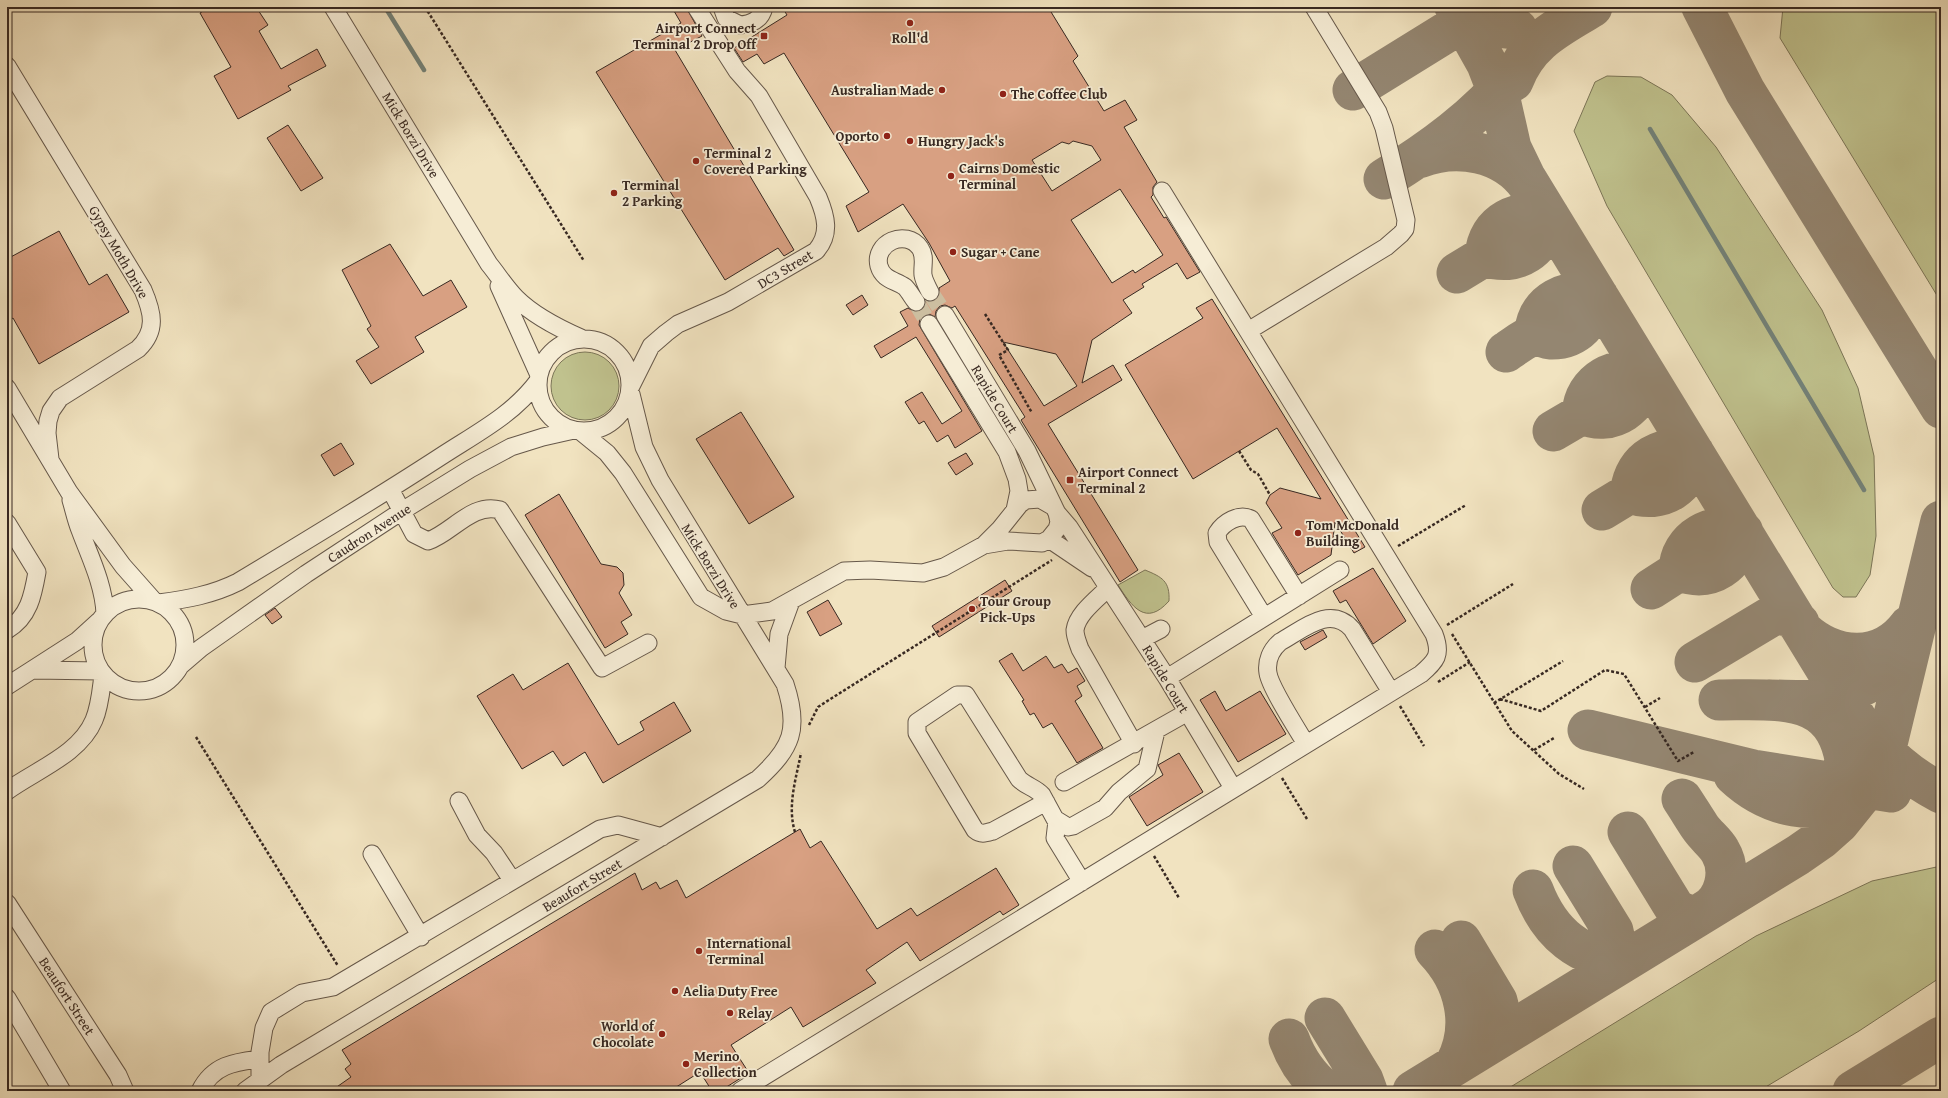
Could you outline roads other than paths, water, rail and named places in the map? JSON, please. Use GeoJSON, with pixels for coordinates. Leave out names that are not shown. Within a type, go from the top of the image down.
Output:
{"type":"FeatureCollection","features":[{"type":"Feature","properties":{"kind":"street","name":"Mick Borzi Drive"},"geometry":{"type":"LineString","coordinates":[[332,7],[489,264],[510,291],[524,305],[552,324],[581,338]]}},
{"type":"Feature","properties":{"kind":"street","name":"DC3 Street"},"geometry":{"type":"LineString","coordinates":[[631,390],[651,346],[666,333],[678,324],[728,302],[816,251],[824,238],[826,224],[824,211],[818,197],[758,96],[737,71],[696,7]]}},
{"type":"Feature","properties":{"kind":"street"},"geometry":{"type":"LineString","coordinates":[[722,7],[726,18],[740,25],[754,22],[760,17],[764,7]]}},
{"type":"Feature","properties":{"kind":"street"},"geometry":{"type":"LineString","coordinates":[[1248,331],[1386,247],[1395,241],[1405,229],[1405,213],[1378,112],[1314,7]]}},
{"type":"Feature","properties":{"kind":"street","name":"Gypsy Moth Drive"},"geometry":{"type":"LineString","coordinates":[[7,66],[143,290],[151,312],[150,331],[146,342],[138,349],[60,398],[51,411],[47,433],[50,459]]}},
{"type":"Feature","properties":{"kind":"street"},"geometry":{"type":"LineString","coordinates":[[740,1091],[1306,744],[1395,699],[1435,661],[1438,654],[1438,644],[1430,627],[1162,191]]}},
{"type":"Feature","properties":{"kind":"street"},"geometry":{"type":"LineString","coordinates":[[916,302],[906,287],[887,278],[879,265],[879,258],[886,245],[892,240],[906,239],[919,247],[924,260],[924,280],[930,292]]}},
{"type":"Feature","properties":{"kind":"street","name":"Mick Borzi Drive"},"geometry":{"type":"LineString","coordinates":[[489,264],[538,378]]}},
{"type":"Feature","properties":{"kind":"street","name":"Rapide Court"},"geometry":{"type":"LineString","coordinates":[[944,315],[1027,451],[1056,510],[1069,526],[1089,556],[1097,572],[1167,678],[1186,713],[1233,788]]}},
{"type":"Feature","properties":{"kind":"street","name":"Rapide Court"},"geometry":{"type":"LineString","coordinates":[[929,324],[1010,459],[1017,478],[1019,491],[1015,510]]}},
{"type":"Feature","properties":{"kind":"street"},"geometry":{"type":"LineString","coordinates":[[581,338],[600,342],[617,351],[625,361],[630,373],[631,390],[626,406],[618,417],[607,426],[594,430],[577,431],[563,427],[546,413],[541,403],[538,378],[544,361],[554,350],[566,342],[581,338]]}},
{"type":"Feature","properties":{"kind":"street","name":"Caudron Avenue"},"geometry":{"type":"LineString","coordinates":[[157,602],[203,596],[219,591],[238,582],[390,489],[505,415],[526,397],[538,378]]}},
{"type":"Feature","properties":{"kind":"street","name":"Gypsy Moth Drive"},"geometry":{"type":"LineString","coordinates":[[7,388],[69,492],[123,566],[157,602]]}},
{"type":"Feature","properties":{"kind":"street","name":"Mick Borzi Drive"},"geometry":{"type":"LineString","coordinates":[[631,390],[644,447],[660,480],[742,615]]}},
{"type":"Feature","properties":{"kind":"street","name":"Mick Borzi Drive"},"geometry":{"type":"LineString","coordinates":[[577,431],[607,453],[623,474],[700,597],[726,612],[742,615]]}},
{"type":"Feature","properties":{"kind":"street","name":"Caudron Avenue"},"geometry":{"type":"LineString","coordinates":[[180,666],[201,648],[299,578],[402,511],[511,447],[543,437],[577,431]]}},
{"type":"Feature","properties":{"kind":"street"},"geometry":{"type":"LineString","coordinates":[[390,489],[414,534],[428,541],[436,538],[444,531],[481,509],[492,508],[500,510],[602,668],[648,643]]}},
{"type":"Feature","properties":{"kind":"street","name":"Gypsy Moth Drive"},"geometry":{"type":"LineString","coordinates":[[69,492],[79,528],[97,576],[105,605],[103,617]]}},
{"type":"Feature","properties":{"kind":"street"},"geometry":{"type":"LineString","coordinates":[[742,615],[772,612],[844,571],[870,570],[923,573],[951,564],[984,545],[1000,529],[1020,504],[1033,498],[1040,499],[1056,510],[1059,522],[1057,529],[1049,539],[1035,543],[1008,542],[984,545]]}},
{"type":"Feature","properties":{"kind":"street"},"geometry":{"type":"LineString","coordinates":[[1264,617],[1218,542],[1217,532],[1226,524],[1238,517],[1245,516],[1251,519],[1299,596]]}},
{"type":"Feature","properties":{"kind":"street"},"geometry":{"type":"LineString","coordinates":[[7,523],[37,572],[31,602],[15,626],[7,630]]}},
{"type":"Feature","properties":{"kind":"street","name":"Rapide Court"},"geometry":{"type":"LineString","coordinates":[[1049,539],[1097,572]]}},
{"type":"Feature","properties":{"kind":"street"},"geometry":{"type":"LineString","coordinates":[[1167,678],[1340,570]]}},
{"type":"Feature","properties":{"kind":"street"},"geometry":{"type":"LineString","coordinates":[[1108,588],[1078,621],[1075,630],[1076,639],[1080,649],[1134,744]]}},
{"type":"Feature","properties":{"kind":"street"},"geometry":{"type":"LineString","coordinates":[[139,598],[157,602],[168,609],[179,621],[185,635],[185,651],[180,666],[171,679],[158,687],[143,691],[128,690],[114,684],[102,673],[96,662],[93,648],[94,633],[103,617],[110,608],[123,601],[139,598]]}},
{"type":"Feature","properties":{"kind":"street"},"geometry":{"type":"LineString","coordinates":[[776,668],[779,634],[791,601]]}},
{"type":"Feature","properties":{"kind":"street","name":"Beaufort Street"},"geometry":{"type":"LineString","coordinates":[[245,1091],[281,1065],[758,779],[781,757],[788,744],[793,727],[792,707],[786,684],[742,615]]}},
{"type":"Feature","properties":{"kind":"street"},"geometry":{"type":"LineString","coordinates":[[7,686],[77,641],[103,617]]}},
{"type":"Feature","properties":{"kind":"street"},"geometry":{"type":"LineString","coordinates":[[1306,744],[1268,673],[1269,658],[1280,642],[1325,618],[1338,619],[1346,622],[1352,629],[1395,699]]}},
{"type":"Feature","properties":{"kind":"street"},"geometry":{"type":"LineString","coordinates":[[1142,639],[1161,629]]}},
{"type":"Feature","properties":{"kind":"street"},"geometry":{"type":"LineString","coordinates":[[33,670],[102,673]]}},
{"type":"Feature","properties":{"kind":"street"},"geometry":{"type":"LineString","coordinates":[[7,791],[74,748],[85,737],[98,709],[102,673]]}},
{"type":"Feature","properties":{"kind":"street"},"geometry":{"type":"LineString","coordinates":[[1046,802],[993,831],[987,833],[978,832],[975,830],[916,733],[917,722],[957,695],[966,695],[1019,779],[1026,786],[1040,792],[1046,802],[1057,821],[1068,827],[1073,826],[1108,805],[1119,792],[1147,769],[1156,731]]}},
{"type":"Feature","properties":{"kind":"street"},"geometry":{"type":"LineString","coordinates":[[1064,782],[1134,744],[1186,713]]}},
{"type":"Feature","properties":{"kind":"street"},"geometry":{"type":"LineString","coordinates":[[459,801],[477,835],[494,852],[512,880]]}},
{"type":"Feature","properties":{"kind":"street"},"geometry":{"type":"LineString","coordinates":[[1057,821],[1055,834],[1057,841],[1082,882]]}},
{"type":"Feature","properties":{"kind":"street"},"geometry":{"type":"LineString","coordinates":[[260,1080],[260,1060],[264,1028],[271,1012],[302,993],[316,989],[333,987],[346,980],[421,937],[512,880],[600,829],[618,825],[662,837]]}},
{"type":"Feature","properties":{"kind":"street"},"geometry":{"type":"LineString","coordinates":[[372,854],[421,937]]}},
{"type":"Feature","properties":{"kind":"street","name":"Beaufort Street"},"geometry":{"type":"LineString","coordinates":[[7,903],[118,1075],[125,1091]]}},
{"type":"Feature","properties":{"kind":"street"},"geometry":{"type":"LineString","coordinates":[[7,998],[62,1091]]}},
{"type":"Feature","properties":{"kind":"street"},"geometry":{"type":"LineString","coordinates":[[200,1091],[206,1079],[220,1068],[238,1062],[260,1060]]}},
{"type":"Feature","properties":{"kind":"waterway"},"geometry":{"type":"LineString","coordinates":[[385,7],[424,70]]}},
{"type":"Feature","properties":{"kind":"waterway"},"geometry":{"type":"LineString","coordinates":[[1650,129],[1864,490]]}},
{"type":"Feature","properties":{"kind":"tunnel"},"geometry":{"type":"LineString","coordinates":[[930,292],[945,315]]}},
{"type":"Feature","properties":{"kind":"tunnel"},"geometry":{"type":"LineString","coordinates":[[916,302],[929,324]]}},
{"type":"Feature","properties":{"kind":"place","name":"Roll'd"},"geometry":{"type":"Point","coordinates":[910,23]}},
{"type":"Feature","properties":{"kind":"place","name":"Airport Connect Terminal 2 Drop Off"},"geometry":{"type":"Point","coordinates":[764,36]}},
{"type":"Feature","properties":{"kind":"place","name":"Australian Made"},"geometry":{"type":"Point","coordinates":[942,90]}},
{"type":"Feature","properties":{"kind":"place","name":"The Coffee Club"},"geometry":{"type":"Point","coordinates":[1003,94]}},
{"type":"Feature","properties":{"kind":"place","name":"Oporto"},"geometry":{"type":"Point","coordinates":[887,136]}},
{"type":"Feature","properties":{"kind":"place","name":"Hungry Jack's"},"geometry":{"type":"Point","coordinates":[910,141]}},
{"type":"Feature","properties":{"kind":"place","name":"Terminal 2 Covered Parking"},"geometry":{"type":"Point","coordinates":[696,161]}},
{"type":"Feature","properties":{"kind":"place","name":"Cairns Domestic Terminal"},"geometry":{"type":"Point","coordinates":[951,176]}},
{"type":"Feature","properties":{"kind":"place","name":"Terminal 2 Parking"},"geometry":{"type":"Point","coordinates":[614,193]}},
{"type":"Feature","properties":{"kind":"place","name":"Sugar + Cane"},"geometry":{"type":"Point","coordinates":[953,252]}},
{"type":"Feature","properties":{"kind":"place","name":"Airport Connect Terminal 2"},"geometry":{"type":"Point","coordinates":[1070,480]}},
{"type":"Feature","properties":{"kind":"place","name":"Tom McDonald Building"},"geometry":{"type":"Point","coordinates":[1298,533]}},
{"type":"Feature","properties":{"kind":"place","name":"Tour Group Pick-Ups"},"geometry":{"type":"Point","coordinates":[972,609]}},
{"type":"Feature","properties":{"kind":"place","name":"International Terminal"},"geometry":{"type":"Point","coordinates":[699,951]}},
{"type":"Feature","properties":{"kind":"place","name":"Aelia Duty Free"},"geometry":{"type":"Point","coordinates":[675,991]}},
{"type":"Feature","properties":{"kind":"place","name":"Relay"},"geometry":{"type":"Point","coordinates":[730,1013]}},
{"type":"Feature","properties":{"kind":"place","name":"World of Chocolate"},"geometry":{"type":"Point","coordinates":[662,1034]}},
{"type":"Feature","properties":{"kind":"place","name":"Merino Collection"},"geometry":{"type":"Point","coordinates":[686,1064]}}]}
